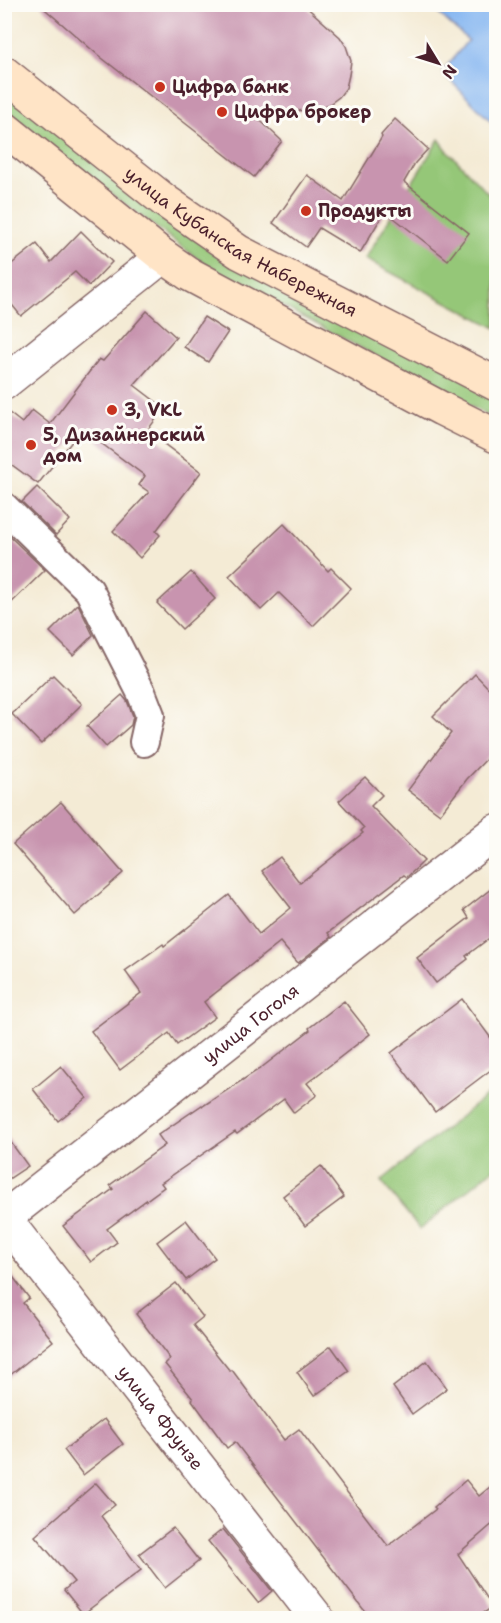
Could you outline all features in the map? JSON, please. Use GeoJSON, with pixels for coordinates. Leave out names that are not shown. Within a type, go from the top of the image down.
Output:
{"type":"FeatureCollection","features":[{"type":"Feature","properties":{"kind":"main road","name":"улица Кубанская Набережная"},"geometry":{"type":"LineString","coordinates":[[4,73],[165,201],[238,252],[496,384]]}},
{"type":"Feature","properties":{"kind":"main road"},"geometry":{"type":"LineString","coordinates":[[4,128],[189,274],[496,436]]}},
{"type":"Feature","properties":{"kind":"street"},"geometry":{"type":"LineString","coordinates":[[4,383],[164,256]]}},
{"type":"Feature","properties":{"kind":"street"},"geometry":{"type":"LineString","coordinates":[[4,507],[89,590],[141,692],[150,715],[144,742]]}},
{"type":"Feature","properties":{"kind":"street","name":"улица Гоголя"},"geometry":{"type":"LineString","coordinates":[[5,1218],[496,831]]}},
{"type":"Feature","properties":{"kind":"street","name":"улица Фрунзе"},"geometry":{"type":"LineString","coordinates":[[5,1218],[317,1618]]}},
{"type":"Feature","properties":{"kind":"green space"},"geometry":{"type":"Polygon","coordinates":[[[4,88],[496,399],[496,420],[209,267],[5,110],[4,88]]]}},
{"type":"Feature","properties":{"kind":"green space"},"geometry":{"type":"Polygon","coordinates":[[[439,139],[496,202],[496,328],[365,259],[439,139]]]}},
{"type":"Feature","properties":{"kind":"green space"},"geometry":{"type":"Polygon","coordinates":[[[496,1088],[496,1167],[420,1229],[381,1181],[496,1088]]]}},
{"type":"Feature","properties":{"kind":"water"},"geometry":{"type":"Polygon","coordinates":[[[429,5],[496,5],[496,127],[442,72],[468,40],[429,5]]]}},
{"type":"Feature","properties":{"kind":"building"},"geometry":{"type":"Polygon","coordinates":[[[39,4],[303,4],[340,37],[346,46],[351,61],[346,88],[328,105],[313,111],[248,109],[282,141],[254,177],[98,55],[39,4]]]}},
{"type":"Feature","properties":{"kind":"building"},"geometry":{"type":"Polygon","coordinates":[[[395,119],[428,149],[415,163],[404,182],[469,233],[448,260],[385,211],[360,253],[319,228],[306,247],[273,223],[307,175],[343,201],[382,137],[381,135],[395,119]]]}},
{"type":"Feature","properties":{"kind":"building"},"geometry":{"type":"Polygon","coordinates":[[[81,231],[112,262],[89,286],[75,272],[21,316],[4,295],[4,270],[37,244],[51,262],[81,231]]]}},
{"type":"Feature","properties":{"kind":"building"},"geometry":{"type":"Polygon","coordinates":[[[147,311],[176,337],[134,385],[164,408],[147,431],[201,472],[156,531],[160,535],[140,558],[113,531],[149,492],[139,485],[145,476],[82,429],[38,484],[4,459],[4,409],[22,423],[32,410],[50,424],[99,359],[103,361],[147,311]]]}},
{"type":"Feature","properties":{"kind":"building"},"geometry":{"type":"Polygon","coordinates":[[[204,317],[228,332],[208,362],[184,347],[204,317]]]}},
{"type":"Feature","properties":{"kind":"building"},"geometry":{"type":"Polygon","coordinates":[[[37,487],[70,520],[56,535],[22,502],[37,487]]]}},
{"type":"Feature","properties":{"kind":"building"},"geometry":{"type":"Polygon","coordinates":[[[284,524],[328,571],[331,568],[351,588],[313,626],[279,593],[261,610],[229,576],[284,524]]]}},
{"type":"Feature","properties":{"kind":"building"},"geometry":{"type":"Polygon","coordinates":[[[4,531],[45,570],[4,610],[4,531]]]}},
{"type":"Feature","properties":{"kind":"building"},"geometry":{"type":"Polygon","coordinates":[[[191,572],[215,599],[182,629],[157,603],[191,572]]]}},
{"type":"Feature","properties":{"kind":"building"},"geometry":{"type":"Polygon","coordinates":[[[78,604],[93,635],[73,655],[50,632],[78,604]]]}},
{"type":"Feature","properties":{"kind":"building"},"geometry":{"type":"Polygon","coordinates":[[[475,674],[496,696],[496,749],[467,779],[440,814],[408,790],[451,733],[433,716],[475,674]]]}},
{"type":"Feature","properties":{"kind":"building"},"geometry":{"type":"Polygon","coordinates":[[[53,675],[82,704],[41,744],[12,714],[53,675]]]}},
{"type":"Feature","properties":{"kind":"building"},"geometry":{"type":"Polygon","coordinates":[[[122,695],[133,716],[131,725],[106,747],[87,726],[122,695]]]}},
{"type":"Feature","properties":{"kind":"building"},"geometry":{"type":"Polygon","coordinates":[[[365,777],[382,795],[371,806],[424,861],[407,877],[404,875],[328,933],[331,937],[298,963],[280,942],[204,1002],[215,1017],[177,1045],[169,1033],[120,1070],[91,1031],[141,993],[125,971],[163,944],[164,946],[229,895],[259,934],[291,908],[262,871],[280,857],[300,883],[363,833],[361,831],[364,828],[339,801],[365,777]]]}},
{"type":"Feature","properties":{"kind":"building"},"geometry":{"type":"Polygon","coordinates":[[[61,802],[123,873],[75,915],[13,844],[61,802]]]}},
{"type":"Feature","properties":{"kind":"building"},"geometry":{"type":"Polygon","coordinates":[[[496,885],[496,933],[466,956],[468,959],[436,983],[417,958],[469,918],[464,910],[496,885]]]}},
{"type":"Feature","properties":{"kind":"building"},"geometry":{"type":"Polygon","coordinates":[[[462,999],[496,1045],[496,1066],[435,1112],[391,1053],[462,999]]]}},
{"type":"Feature","properties":{"kind":"building"},"geometry":{"type":"Polygon","coordinates":[[[344,1001],[370,1034],[307,1083],[317,1095],[294,1113],[284,1099],[237,1134],[235,1132],[161,1183],[164,1187],[107,1229],[117,1242],[91,1262],[63,1226],[113,1189],[110,1185],[165,1145],[158,1135],[261,1068],[344,1001]]]}},
{"type":"Feature","properties":{"kind":"building"},"geometry":{"type":"Polygon","coordinates":[[[61,1066],[87,1098],[58,1121],[33,1089],[61,1066]]]}},
{"type":"Feature","properties":{"kind":"building"},"geometry":{"type":"Polygon","coordinates":[[[4,1133],[28,1166],[4,1182],[4,1133]]]}},
{"type":"Feature","properties":{"kind":"building"},"geometry":{"type":"Polygon","coordinates":[[[321,1166],[344,1197],[305,1226],[283,1196],[321,1166]]]}},
{"type":"Feature","properties":{"kind":"building"},"geometry":{"type":"Polygon","coordinates":[[[186,1220],[215,1258],[186,1280],[157,1242],[186,1220]]]}},
{"type":"Feature","properties":{"kind":"building"},"geometry":{"type":"Polygon","coordinates":[[[4,1265],[29,1298],[23,1303],[53,1341],[4,1380],[4,1265]]]}},
{"type":"Feature","properties":{"kind":"building"},"geometry":{"type":"Polygon","coordinates":[[[176,1283],[203,1317],[193,1325],[230,1371],[232,1370],[284,1440],[299,1429],[388,1546],[436,1509],[434,1507],[466,1480],[479,1496],[496,1482],[496,1521],[458,1554],[493,1607],[476,1618],[370,1618],[235,1442],[227,1448],[165,1364],[170,1359],[136,1314],[176,1283]]]}},
{"type":"Feature","properties":{"kind":"building"},"geometry":{"type":"Polygon","coordinates":[[[331,1346],[349,1371],[314,1396],[297,1372],[331,1346]]]}},
{"type":"Feature","properties":{"kind":"building"},"geometry":{"type":"Polygon","coordinates":[[[427,1361],[447,1388],[412,1414],[393,1387],[427,1361]]]}},
{"type":"Feature","properties":{"kind":"building"},"geometry":{"type":"Polygon","coordinates":[[[104,1419],[123,1444],[83,1475],[64,1450],[104,1419]]]}},
{"type":"Feature","properties":{"kind":"building"},"geometry":{"type":"Polygon","coordinates":[[[96,1483],[115,1505],[101,1516],[141,1570],[83,1614],[64,1590],[74,1582],[35,1536],[96,1483]]]}},
{"type":"Feature","properties":{"kind":"building"},"geometry":{"type":"Polygon","coordinates":[[[173,1528],[199,1561],[165,1588],[139,1554],[173,1528]]]}},
{"type":"Feature","properties":{"kind":"building"},"geometry":{"type":"Polygon","coordinates":[[[223,1529],[272,1591],[258,1603],[208,1541],[223,1529]]]}},
{"type":"Feature","properties":{"kind":"place","name":"Цифра банк"},"geometry":{"type":"Point","coordinates":[160,87]}},
{"type":"Feature","properties":{"kind":"place","name":"Цифра брокер"},"geometry":{"type":"Point","coordinates":[222,112]}},
{"type":"Feature","properties":{"kind":"place","name":"Продукты"},"geometry":{"type":"Point","coordinates":[306,211]}},
{"type":"Feature","properties":{"kind":"place","name":"3, VKL"},"geometry":{"type":"Point","coordinates":[112,410]}},
{"type":"Feature","properties":{"kind":"place","name":"5, Дизайнерский дом"},"geometry":{"type":"Point","coordinates":[31,445]}}]}
